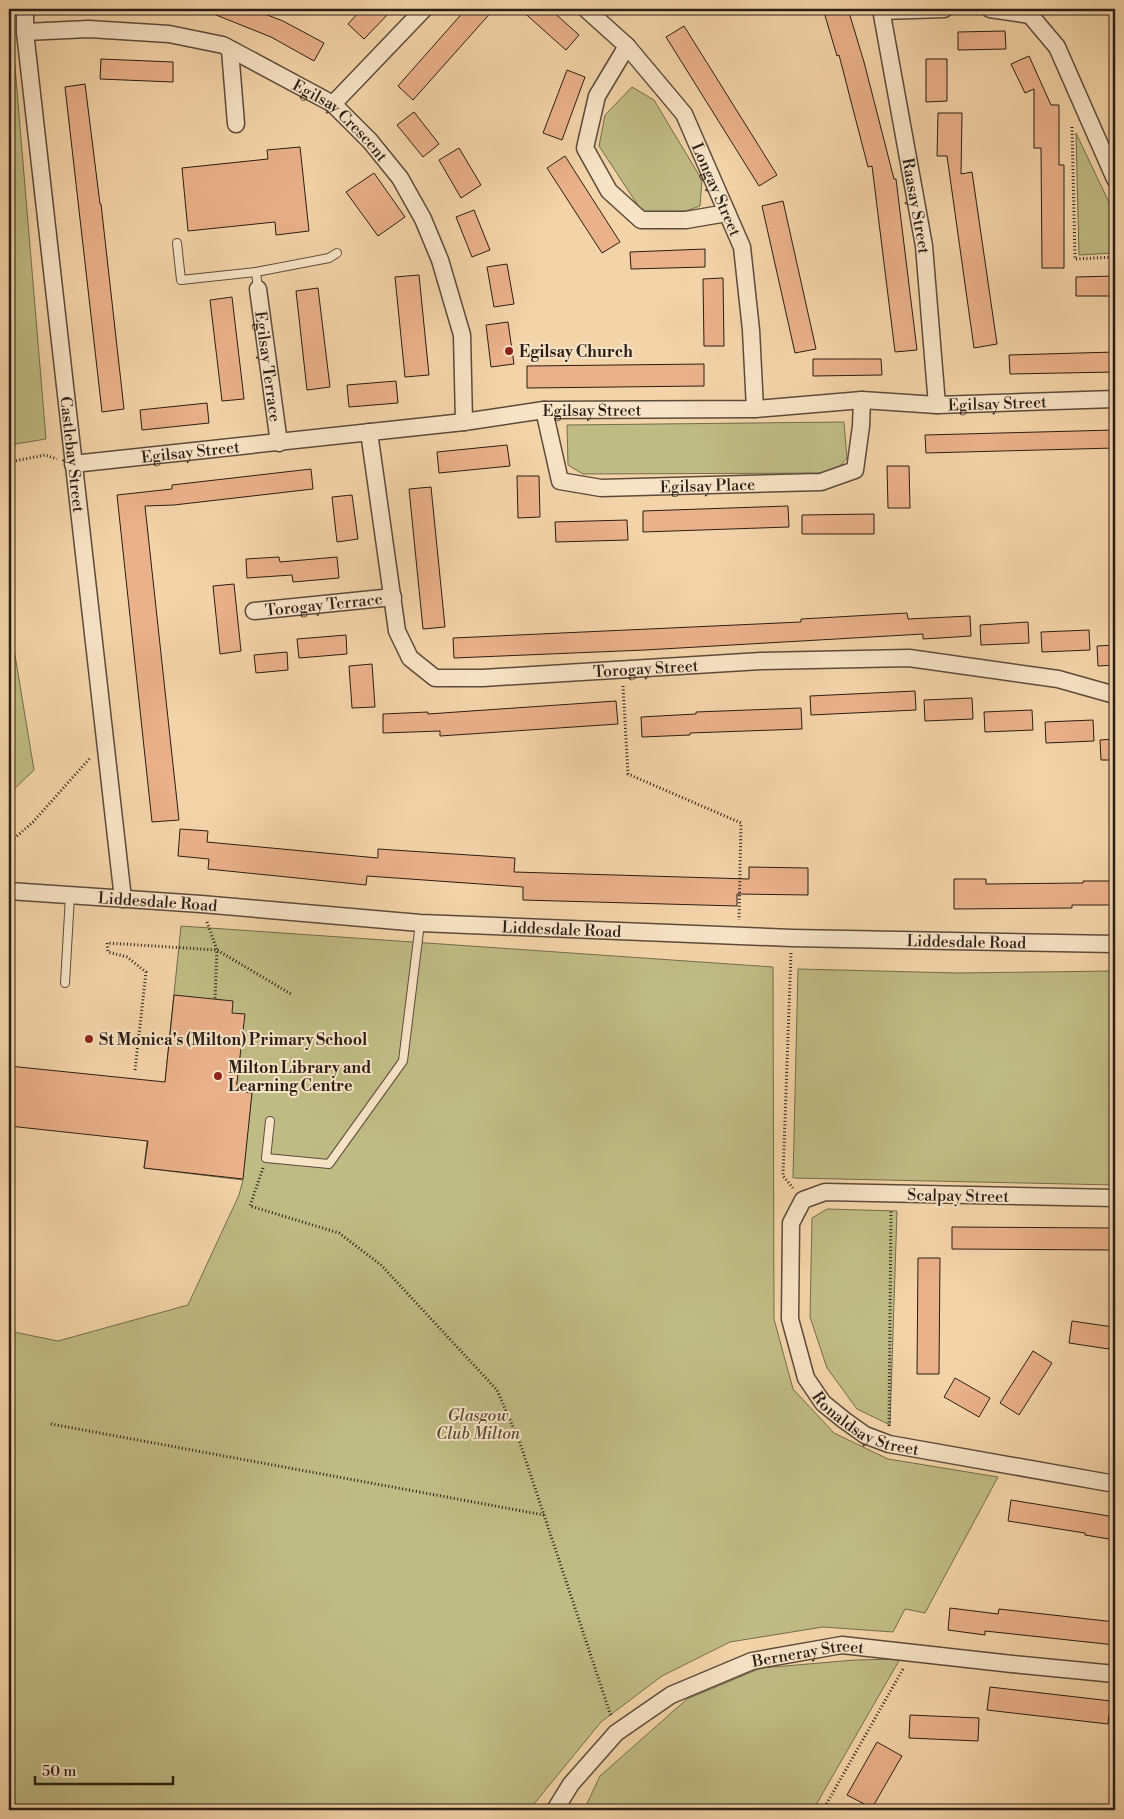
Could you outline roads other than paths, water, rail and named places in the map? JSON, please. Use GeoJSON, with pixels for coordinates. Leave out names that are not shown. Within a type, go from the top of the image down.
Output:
{"type":"FeatureCollection","features":[{"type":"Feature","properties":{"kind":"street","name":"Castlebay Street"},"geometry":{"type":"LineString","coordinates":[[25,9],[25,32],[123,899]]}},
{"type":"Feature","properties":{"kind":"street"},"geometry":{"type":"LineString","coordinates":[[333,104],[424,9]]}},
{"type":"Feature","properties":{"kind":"street","name":"Longay Street"},"geometry":{"type":"LineString","coordinates":[[586,9],[627,46],[684,114],[742,247],[752,330],[755,409]]}},
{"type":"Feature","properties":{"kind":"street"},"geometry":{"type":"LineString","coordinates":[[882,10],[944,9]]}},
{"type":"Feature","properties":{"kind":"street"},"geometry":{"type":"LineString","coordinates":[[990,9],[1030,15],[1057,47],[1115,179]]}},
{"type":"Feature","properties":{"kind":"street","name":"Raasay Street"},"geometry":{"type":"LineString","coordinates":[[882,10],[924,246],[937,405]]}},
{"type":"Feature","properties":{"kind":"street","name":"Egilsay Crescent"},"geometry":{"type":"LineString","coordinates":[[25,32],[89,28],[169,34],[223,45],[333,104],[370,141],[400,178],[422,219],[440,260],[462,335],[464,422]]}},
{"type":"Feature","properties":{"kind":"street"},"geometry":{"type":"LineString","coordinates":[[627,46],[597,96],[585,148],[609,191],[641,220],[686,220],[727,213]]}},
{"type":"Feature","properties":{"kind":"street"},"geometry":{"type":"LineString","coordinates":[[230,50],[236,124]]}},
{"type":"Feature","properties":{"kind":"street","name":"Egilsay Terrace"},"geometry":{"type":"LineString","coordinates":[[258,289],[279,443]]}},
{"type":"Feature","properties":{"kind":"street","name":"Egilsay Street"},"geometry":{"type":"LineString","coordinates":[[73,464],[464,422],[544,410],[755,409],[862,400],[937,405],[1115,400]]}},
{"type":"Feature","properties":{"kind":"street","name":"Egilsay Place"},"geometry":{"type":"LineString","coordinates":[[544,410],[560,482],[601,488],[821,482],[855,470],[861,426],[862,400]]}},
{"type":"Feature","properties":{"kind":"street","name":"Torogay Street"},"geometry":{"type":"LineString","coordinates":[[369,432],[397,631],[410,658],[435,678],[483,678],[761,661],[909,658],[1058,679],[1115,695]]}},
{"type":"Feature","properties":{"kind":"street","name":"Torogay Terrace"},"geometry":{"type":"LineString","coordinates":[[254,611],[393,597]]}},
{"type":"Feature","properties":{"kind":"street","name":"Liddesdale Road"},"geometry":{"type":"LineString","coordinates":[[9,891],[201,904],[420,923],[792,938],[1115,944]]}},
{"type":"Feature","properties":{"kind":"street","name":"Scalpay Street"},"geometry":{"type":"LineString","coordinates":[[802,1200],[824,1192],[1115,1198]]}},
{"type":"Feature","properties":{"kind":"street","name":"Ronaldsay Street"},"geometry":{"type":"LineString","coordinates":[[802,1200],[791,1223],[790,1319],[806,1378],[823,1403],[865,1435],[889,1444],[1115,1484]]}},
{"type":"Feature","properties":{"kind":"street","name":"Berneray Street"},"geometry":{"type":"LineString","coordinates":[[555,1810],[571,1784],[616,1733],[671,1695],[752,1661],[842,1644],[1115,1674]]}},
{"type":"Feature","properties":{"kind":"lane"},"geometry":{"type":"LineString","coordinates":[[177,243],[181,280],[256,272],[329,258],[337,254]]}},
{"type":"Feature","properties":{"kind":"lane"},"geometry":{"type":"LineString","coordinates":[[256,272],[258,289]]}},
{"type":"Feature","properties":{"kind":"lane"},"geometry":{"type":"LineString","coordinates":[[65,983],[70,896]]}},
{"type":"Feature","properties":{"kind":"lane"},"geometry":{"type":"LineString","coordinates":[[270,1121],[266,1158],[329,1164],[403,1061],[420,923]]}},
{"type":"Feature","properties":{"kind":"place","name":"Egilsay Church"},"geometry":{"type":"Point","coordinates":[509,351]}},
{"type":"Feature","properties":{"kind":"place","name":"St Monica's (Milton) Primary School"},"geometry":{"type":"Point","coordinates":[89,1039]}},
{"type":"Feature","properties":{"kind":"place","name":"Milton Library and Learning Centre"},"geometry":{"type":"Point","coordinates":[218,1076]}},
{"type":"Feature","properties":{"kind":"park label","name":"Glasgow Club Milton"},"geometry":{"type":"Point","coordinates":[478,1424]}}]}
